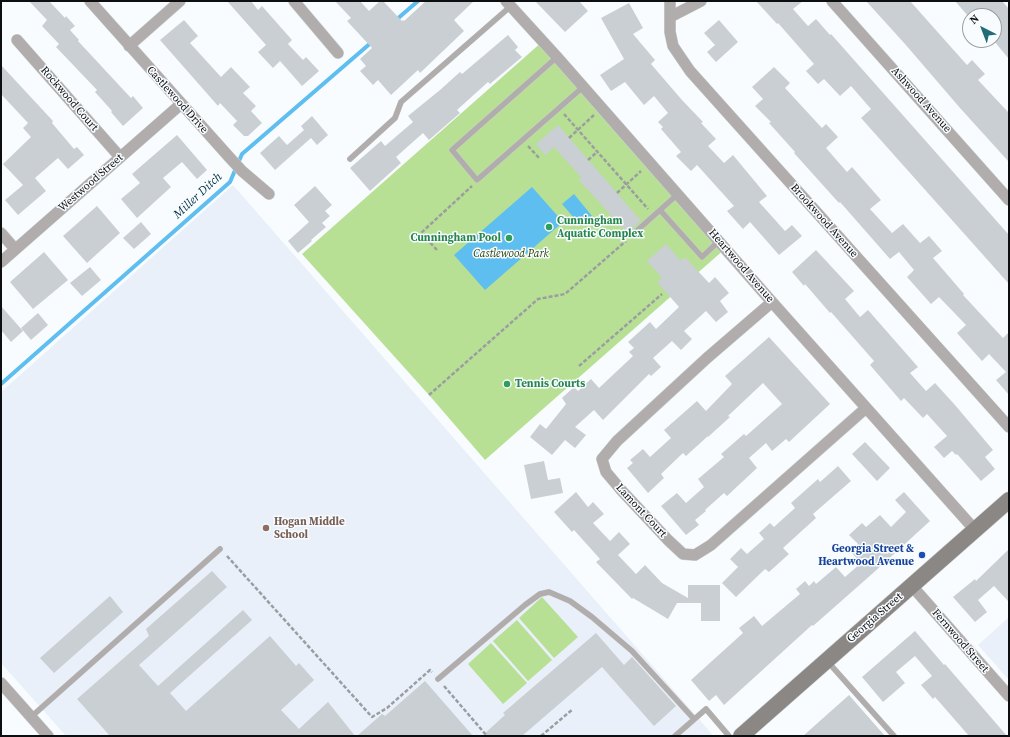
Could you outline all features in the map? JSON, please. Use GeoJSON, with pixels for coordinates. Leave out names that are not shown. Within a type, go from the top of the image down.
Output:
{"type":"FeatureCollection","features":[{"type":"Feature","properties":{"kind":"main road","name":"Georgia Street"},"geometry":{"type":"LineString","coordinates":[[746,735],[827,661],[1009,500]]}},
{"type":"Feature","properties":{"kind":"street","name":"Castlewood Drive"},"geometry":{"type":"LineString","coordinates":[[90,1],[180,104],[242,171],[269,194]]}},
{"type":"Feature","properties":{"kind":"street"},"geometry":{"type":"LineString","coordinates":[[129,46],[180,1]]}},
{"type":"Feature","properties":{"kind":"street"},"geometry":{"type":"LineString","coordinates":[[294,1],[338,53]]}},
{"type":"Feature","properties":{"kind":"street","name":"Brookwood Avenue"},"geometry":{"type":"LineString","coordinates":[[670,1],[670,32],[673,46],[690,71],[1009,428]]}},
{"type":"Feature","properties":{"kind":"street"},"geometry":{"type":"LineString","coordinates":[[670,17],[701,1]]}},
{"type":"Feature","properties":{"kind":"street","name":"Ashwood Avenue"},"geometry":{"type":"LineString","coordinates":[[832,1],[1009,200]]}},
{"type":"Feature","properties":{"kind":"street","name":"Heartwood Avenue"},"geometry":{"type":"LineString","coordinates":[[508,4],[557,57],[975,530]]}},
{"type":"Feature","properties":{"kind":"street","name":"Rockwood Court"},"geometry":{"type":"LineString","coordinates":[[17,40],[120,157]]}},
{"type":"Feature","properties":{"kind":"street","name":"Westwood Street"},"geometry":{"type":"LineString","coordinates":[[1,262],[180,104]]}},
{"type":"Feature","properties":{"kind":"street"},"geometry":{"type":"LineString","coordinates":[[1,233],[16,249]]}},
{"type":"Feature","properties":{"kind":"street","name":"Lamont Court"},"geometry":{"type":"LineString","coordinates":[[772,302],[707,358],[628,431],[602,459],[606,472],[622,491],[683,554],[695,555],[711,545],[866,408]]}},
{"type":"Feature","properties":{"kind":"street","name":"Fernwood Street"},"geometry":{"type":"LineString","coordinates":[[912,586],[1009,696]]}},
{"type":"Feature","properties":{"kind":"street"},"geometry":{"type":"LineString","coordinates":[[1,682],[48,736]]}},
{"type":"Feature","properties":{"kind":"lane"},"geometry":{"type":"LineString","coordinates":[[350,159],[395,118],[401,102],[508,4]]}},
{"type":"Feature","properties":{"kind":"lane"},"geometry":{"type":"LineString","coordinates":[[557,57],[452,150],[477,180],[583,87]]}},
{"type":"Feature","properties":{"kind":"lane"},"geometry":{"type":"LineString","coordinates":[[632,235],[678,194]]}},
{"type":"Feature","properties":{"kind":"lane"},"geometry":{"type":"LineString","coordinates":[[660,210],[702,257],[719,241]]}},
{"type":"Feature","properties":{"kind":"lane"},"geometry":{"type":"LineString","coordinates":[[31,717],[220,549]]}},
{"type":"Feature","properties":{"kind":"lane"},"geometry":{"type":"LineString","coordinates":[[438,679],[525,605],[540,594],[549,592],[570,601],[592,617],[632,651],[694,719]]}},
{"type":"Feature","properties":{"kind":"lane"},"geometry":{"type":"LineString","coordinates":[[827,661],[894,736]]}},
{"type":"Feature","properties":{"kind":"lane"},"geometry":{"type":"LineString","coordinates":[[675,736],[706,709],[729,736]]}},
{"type":"Feature","properties":{"kind":"path"},"geometry":{"type":"LineString","coordinates":[[559,108],[654,216]]}},
{"type":"Feature","properties":{"kind":"path"},"geometry":{"type":"LineString","coordinates":[[569,138],[602,108]]}},
{"type":"Feature","properties":{"kind":"path"},"geometry":{"type":"LineString","coordinates":[[522,140],[540,159]]}},
{"type":"Feature","properties":{"kind":"path"},"geometry":{"type":"LineString","coordinates":[[588,160],[597,152]]}},
{"type":"Feature","properties":{"kind":"path"},"geometry":{"type":"LineString","coordinates":[[617,193],[650,163]]}},
{"type":"Feature","properties":{"kind":"path"},"geometry":{"type":"LineString","coordinates":[[437,250],[421,232],[468,190],[477,180]]}},
{"type":"Feature","properties":{"kind":"path"},"geometry":{"type":"LineString","coordinates":[[429,395],[538,299],[565,294],[632,235]]}},
{"type":"Feature","properties":{"kind":"path"},"geometry":{"type":"LineString","coordinates":[[579,366],[662,294]]}},
{"type":"Feature","properties":{"kind":"path"},"geometry":{"type":"LineString","coordinates":[[220,549],[372,717],[387,708],[430,670],[487,736]]}},
{"type":"Feature","properties":{"kind":"path"},"geometry":{"type":"LineString","coordinates":[[541,736],[573,709]]}},
{"type":"Feature","properties":{"kind":"shaded area","name":"Hogan Middle School"},"geometry":{"type":"Polygon","coordinates":[[[233,185],[712,734],[710,736],[66,736],[1,663],[1,392],[233,185]]]}},
{"type":"Feature","properties":{"kind":"shaded area"},"geometry":{"type":"Polygon","coordinates":[[[1009,617],[1009,680],[978,645],[1009,617]]]}},
{"type":"Feature","properties":{"kind":"green space","name":"Castlewood Park"},"geometry":{"type":"Polygon","coordinates":[[[543,41],[726,248],[485,460],[429,395],[302,254],[543,41]]]}},
{"type":"Feature","properties":{"kind":"green space"},"geometry":{"type":"Polygon","coordinates":[[[542,597],[578,637],[554,658],[519,618],[542,597]]]}},
{"type":"Feature","properties":{"kind":"green space"},"geometry":{"type":"Polygon","coordinates":[[[517,620],[552,660],[528,681],[493,641],[517,620]]]}},
{"type":"Feature","properties":{"kind":"green space"},"geometry":{"type":"Polygon","coordinates":[[[491,643],[527,683],[503,704],[468,664],[491,643]]]}},
{"type":"Feature","properties":{"kind":"water","name":"Cunningham Pool"},"geometry":{"type":"Polygon","coordinates":[[[532,187],[563,222],[485,290],[454,255],[532,187]]]}},
{"type":"Feature","properties":{"kind":"water"},"geometry":{"type":"Polygon","coordinates":[[[574,194],[592,216],[581,226],[562,204],[574,194]]]}},
{"type":"Feature","properties":{"kind":"building"},"geometry":{"type":"Polygon","coordinates":[[[29,1],[49,1],[65,18],[66,16],[75,26],[70,30],[79,40],[78,41],[131,98],[133,96],[143,108],[123,126],[95,92],[97,90],[56,47],[59,44],[42,26],[47,20],[29,1]]]}},
{"type":"Feature","properties":{"kind":"building"},"geometry":{"type":"Polygon","coordinates":[[[227,1],[251,1],[258,10],[262,6],[292,40],[288,44],[303,60],[306,57],[319,71],[302,86],[280,61],[273,68],[258,52],[266,45],[227,1]]]}},
{"type":"Feature","properties":{"kind":"building"},"geometry":{"type":"Polygon","coordinates":[[[335,1],[360,1],[369,11],[380,1],[383,1],[402,21],[404,21],[426,1],[474,1],[454,20],[464,31],[420,73],[418,70],[391,95],[378,80],[373,85],[360,71],[366,66],[360,59],[372,48],[347,21],[351,18],[335,1]]]}},
{"type":"Feature","properties":{"kind":"building"},"geometry":{"type":"Polygon","coordinates":[[[535,1],[579,1],[588,11],[565,32],[535,1]]]}},
{"type":"Feature","properties":{"kind":"building"},"geometry":{"type":"Polygon","coordinates":[[[756,1],[803,1],[793,9],[808,26],[816,19],[830,35],[831,34],[1009,235],[1009,284],[861,118],[871,109],[851,86],[840,96],[824,79],[818,84],[806,71],[814,64],[778,23],[777,24],[756,1]]]}},
{"type":"Feature","properties":{"kind":"building"},"geometry":{"type":"Polygon","coordinates":[[[866,1],[910,1],[967,65],[972,60],[985,74],[978,80],[1009,113],[1009,162],[960,108],[866,1]]]}},
{"type":"Feature","properties":{"kind":"building"},"geometry":{"type":"Polygon","coordinates":[[[955,1],[1002,1],[1009,9],[1009,59],[1000,48],[1002,48],[1002,8],[962,9],[955,1]]]}},
{"type":"Feature","properties":{"kind":"building"},"geometry":{"type":"Polygon","coordinates":[[[629,3],[643,28],[633,34],[655,60],[651,64],[703,122],[701,123],[716,139],[708,146],[724,163],[733,155],[767,196],[759,202],[785,231],[792,225],[802,236],[779,255],[750,222],[743,229],[727,211],[734,206],[697,165],[691,171],[676,156],[681,152],[661,129],[663,127],[658,122],[668,113],[654,96],[644,105],[625,82],[611,91],[600,75],[624,59],[601,18],[629,3]]]}},
{"type":"Feature","properties":{"kind":"building"},"geometry":{"type":"Polygon","coordinates":[[[184,20],[198,36],[190,43],[221,77],[231,67],[250,87],[243,93],[256,106],[251,111],[262,123],[248,136],[244,136],[233,125],[237,121],[220,103],[218,106],[160,40],[184,20]]]}},
{"type":"Feature","properties":{"kind":"building"},"geometry":{"type":"Polygon","coordinates":[[[719,20],[738,42],[716,62],[707,52],[715,45],[704,33],[719,20]]]}},
{"type":"Feature","properties":{"kind":"building"},"geometry":{"type":"Polygon","coordinates":[[[508,35],[518,47],[515,50],[522,57],[490,84],[488,82],[457,110],[460,113],[429,140],[423,133],[396,157],[401,163],[370,191],[350,168],[381,141],[385,146],[413,122],[408,116],[460,72],[462,74],[508,35]]]}},
{"type":"Feature","properties":{"kind":"building"},"geometry":{"type":"Polygon","coordinates":[[[1,65],[53,121],[52,123],[74,149],[77,147],[84,155],[68,169],[58,158],[35,178],[46,191],[18,215],[5,200],[23,185],[3,164],[31,137],[23,128],[28,123],[1,94],[1,65]]]}},
{"type":"Feature","properties":{"kind":"building"},"geometry":{"type":"Polygon","coordinates":[[[774,67],[790,83],[785,88],[822,128],[826,124],[838,137],[826,148],[847,172],[852,167],[881,200],[870,209],[892,233],[903,224],[920,243],[929,236],[942,251],[933,258],[964,294],[963,295],[1003,338],[1009,332],[1009,395],[996,380],[1006,372],[989,354],[982,361],[957,333],[966,325],[939,297],[931,304],[907,277],[914,270],[899,252],[890,259],[840,202],[839,203],[794,153],[795,152],[769,123],[771,122],[755,106],[763,99],[752,87],[774,67]]]}},
{"type":"Feature","properties":{"kind":"building"},"geometry":{"type":"Polygon","coordinates":[[[312,116],[328,135],[317,145],[311,138],[275,170],[260,153],[279,136],[287,145],[304,130],[301,126],[312,116]]]}},
{"type":"Feature","properties":{"kind":"building"},"geometry":{"type":"Polygon","coordinates":[[[558,125],[641,221],[627,233],[579,180],[581,177],[554,147],[545,155],[536,144],[558,125]]]}},
{"type":"Feature","properties":{"kind":"building"},"geometry":{"type":"Polygon","coordinates":[[[177,135],[207,170],[197,179],[182,162],[163,178],[171,187],[137,218],[121,199],[140,183],[132,174],[177,135]]]}},
{"type":"Feature","properties":{"kind":"building"},"geometry":{"type":"Polygon","coordinates":[[[315,186],[332,205],[325,211],[330,216],[322,223],[326,227],[298,253],[288,241],[309,222],[294,205],[315,186]]]}},
{"type":"Feature","properties":{"kind":"building"},"geometry":{"type":"Polygon","coordinates":[[[97,206],[120,233],[87,263],[63,236],[97,206]]]}},
{"type":"Feature","properties":{"kind":"building"},"geometry":{"type":"Polygon","coordinates":[[[141,222],[151,234],[134,249],[123,238],[141,222]]]}},
{"type":"Feature","properties":{"kind":"building"},"geometry":{"type":"Polygon","coordinates":[[[666,244],[681,261],[685,257],[709,283],[715,277],[729,293],[720,301],[728,312],[716,322],[706,311],[684,331],[692,339],[681,350],[672,341],[653,358],[661,367],[651,376],[649,374],[603,420],[594,410],[575,427],[586,435],[575,448],[565,440],[552,455],[530,437],[540,424],[546,429],[566,404],[562,398],[574,387],[578,391],[591,379],[599,388],[633,356],[629,352],[634,348],[628,342],[650,322],[656,329],[679,307],[657,282],[662,278],[647,261],[666,244]]]}},
{"type":"Feature","properties":{"kind":"building"},"geometry":{"type":"Polygon","coordinates":[[[816,250],[854,291],[845,299],[860,317],[868,310],[918,367],[910,373],[926,391],[935,383],[993,450],[985,457],[995,469],[981,481],[957,454],[956,455],[952,451],[944,458],[934,447],[947,436],[927,414],[923,418],[904,398],[901,401],[870,365],[874,361],[831,312],[830,313],[805,284],[804,286],[792,272],[816,250]]]}},
{"type":"Feature","properties":{"kind":"building"},"geometry":{"type":"Polygon","coordinates":[[[44,252],[68,280],[33,309],[10,282],[44,252]]]}},
{"type":"Feature","properties":{"kind":"building"},"geometry":{"type":"Polygon","coordinates":[[[90,267],[101,280],[82,296],[70,283],[90,267]]]}},
{"type":"Feature","properties":{"kind":"building"},"geometry":{"type":"Polygon","coordinates":[[[1,306],[23,331],[11,342],[1,330],[1,306]]]}},
{"type":"Feature","properties":{"kind":"building"},"geometry":{"type":"Polygon","coordinates":[[[38,313],[48,325],[31,340],[21,328],[38,313]]]}},
{"type":"Feature","properties":{"kind":"building"},"geometry":{"type":"Polygon","coordinates":[[[769,337],[830,404],[789,442],[786,439],[772,451],[766,443],[749,458],[757,468],[727,496],[724,493],[705,510],[706,511],[695,520],[699,525],[686,535],[661,506],[677,493],[686,503],[704,487],[698,479],[724,457],[721,454],[744,434],[746,436],[782,404],[763,383],[708,437],[686,456],[683,453],[661,474],[664,478],[648,493],[627,468],[633,463],[630,460],[643,449],[650,457],[671,438],[664,430],[697,401],[706,411],[732,384],[725,376],[769,337]]]}},
{"type":"Feature","properties":{"kind":"building"},"geometry":{"type":"Polygon","coordinates":[[[865,442],[890,468],[877,481],[852,454],[865,442]]]}},
{"type":"Feature","properties":{"kind":"building"},"geometry":{"type":"Polygon","coordinates":[[[544,461],[548,480],[560,478],[563,493],[531,499],[524,465],[544,461]]]}},
{"type":"Feature","properties":{"kind":"building"},"geometry":{"type":"Polygon","coordinates":[[[838,466],[851,481],[813,514],[816,518],[783,548],[789,554],[769,572],[765,569],[736,597],[722,583],[738,567],[730,559],[741,548],[747,554],[764,539],[759,533],[770,523],[774,527],[795,508],[791,503],[818,479],[820,482],[838,466]]]}},
{"type":"Feature","properties":{"kind":"building"},"geometry":{"type":"Polygon","coordinates":[[[576,492],[588,507],[593,502],[604,514],[593,523],[610,541],[619,532],[630,544],[618,555],[636,574],[645,565],[662,583],[688,598],[688,585],[720,585],[720,621],[701,621],[701,603],[677,603],[668,619],[633,598],[632,599],[596,562],[600,559],[574,530],[572,532],[554,512],[576,492]]]}},
{"type":"Feature","properties":{"kind":"building"},"geometry":{"type":"Polygon","coordinates":[[[904,492],[930,521],[724,705],[716,695],[709,701],[691,680],[743,633],[739,628],[754,616],[762,626],[800,594],[796,589],[805,581],[809,586],[814,581],[816,584],[836,567],[845,577],[861,563],[850,551],[858,544],[849,535],[862,523],[866,527],[880,515],[891,527],[906,512],[895,500],[904,492]]]}},
{"type":"Feature","properties":{"kind":"building"},"geometry":{"type":"Polygon","coordinates":[[[1009,549],[1009,602],[994,586],[978,600],[987,612],[975,622],[953,597],[975,579],[976,581],[1009,549]]]}},
{"type":"Feature","properties":{"kind":"building"},"geometry":{"type":"Polygon","coordinates":[[[212,571],[227,587],[139,665],[158,686],[243,610],[252,620],[170,693],[186,711],[270,636],[296,666],[299,663],[314,680],[281,710],[299,729],[328,702],[355,736],[110,736],[77,699],[149,636],[146,629],[212,571]]]}},
{"type":"Feature","properties":{"kind":"building"},"geometry":{"type":"Polygon","coordinates":[[[110,596],[123,612],[54,673],[40,658],[110,596]]]}},
{"type":"Feature","properties":{"kind":"building"},"geometry":{"type":"Polygon","coordinates":[[[915,631],[1007,736],[969,736],[935,697],[933,699],[921,685],[932,676],[915,656],[896,672],[905,683],[883,702],[862,677],[915,631]]]}},
{"type":"Feature","properties":{"kind":"building"},"geometry":{"type":"Polygon","coordinates":[[[596,633],[624,665],[632,657],[676,706],[654,726],[602,667],[522,736],[482,736],[505,715],[503,713],[596,633]]]}},
{"type":"Feature","properties":{"kind":"building"},"geometry":{"type":"Polygon","coordinates":[[[425,681],[473,736],[357,736],[382,714],[385,716],[425,681]]]}},
{"type":"Feature","properties":{"kind":"building"},"geometry":{"type":"Polygon","coordinates":[[[849,695],[885,736],[803,736],[849,695]]]}},
{"type":"Feature","properties":{"kind":"waterway","name":"Miller Ditch"},"geometry":{"type":"LineString","coordinates":[[396,20],[418,1]]}},
{"type":"Feature","properties":{"kind":"waterway","name":"Miller Ditch"},"geometry":{"type":"LineString","coordinates":[[1,384],[230,182],[242,154],[373,41]]}},
{"type":"Feature","properties":{"kind":"place","name":"Cunningham Aquatic Complex"},"geometry":{"type":"Point","coordinates":[549,227]}},
{"type":"Feature","properties":{"kind":"place","name":"Cunningham Pool"},"geometry":{"type":"Point","coordinates":[509,238]}},
{"type":"Feature","properties":{"kind":"place","name":"Tennis Courts"},"geometry":{"type":"Point","coordinates":[507,384]}},
{"type":"Feature","properties":{"kind":"place","name":"Hogan Middle School"},"geometry":{"type":"Point","coordinates":[266,528]}},
{"type":"Feature","properties":{"kind":"place","name":"Georgia Street & Heartwood Avenue"},"geometry":{"type":"Point","coordinates":[922,555]}}]}
